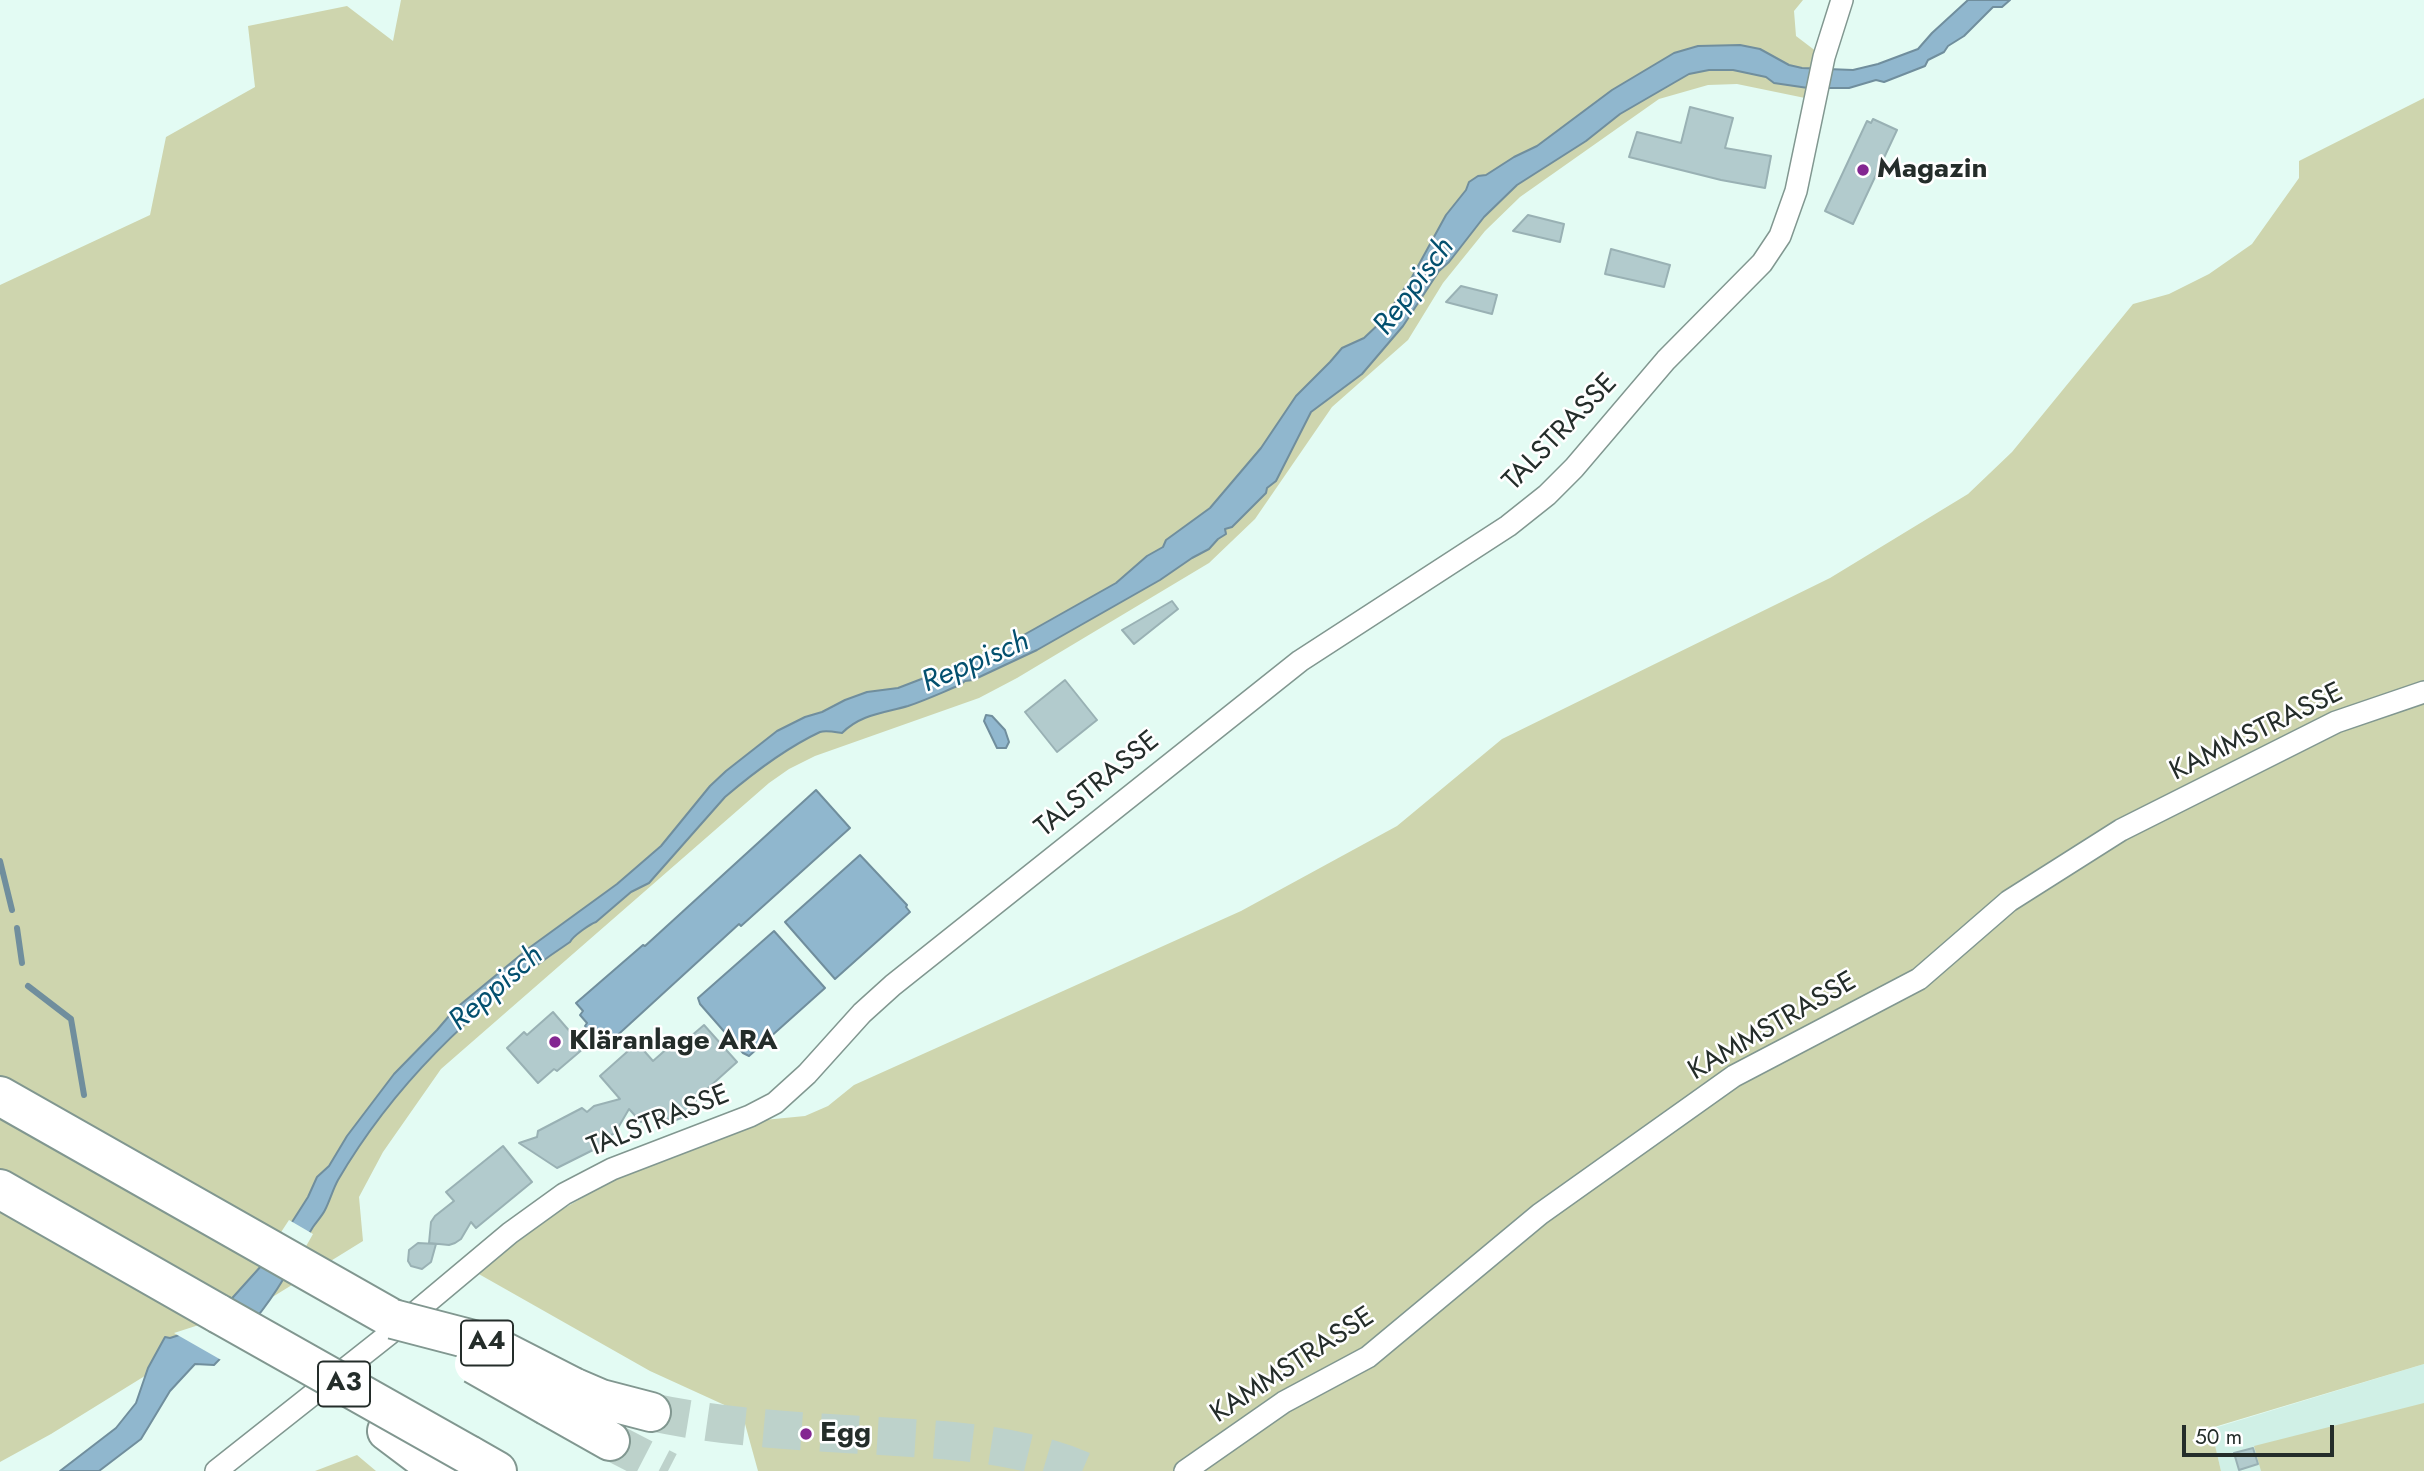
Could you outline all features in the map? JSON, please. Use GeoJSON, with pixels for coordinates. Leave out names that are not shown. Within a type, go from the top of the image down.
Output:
{"type":"FeatureCollection","features":[{"type":"Feature","properties":{"kind":"highway"},"geometry":{"type":"LineString","coordinates":[[0,1096],[393,1319],[561,1397],[610,1441]]}},
{"type":"Feature","properties":{"kind":"highway","name":"A3"},"geometry":{"type":"LineString","coordinates":[[0,1189],[219,1314],[469,1466]]}},
{"type":"Feature","properties":{"kind":"highway"},"geometry":{"type":"LineString","coordinates":[[561,1397],[601,1399],[651,1412]]}},
{"type":"Feature","properties":{"kind":"street","name":"TALSTRASSE"},"geometry":{"type":"LineString","coordinates":[[216,1471],[548,1205],[596,1176],[750,1116],[786,1095],[862,1013],[893,985],[1164,768],[1300,661],[1508,526],[1547,495],[1600,439],[1666,360],[1769,254],[1780,236],[1792,204],[1824,57],[1842,0]]}},
{"type":"Feature","properties":{"kind":"street","name":"KAMMSTRASSE"},"geometry":{"type":"LineString","coordinates":[[1185,1471],[1284,1402],[1368,1357],[1540,1214],[1734,1076],[1919,979],[2009,901],[2121,830],[2336,722],[2424,692]]}},
{"type":"Feature","properties":{"kind":"shaded area"},"geometry":{"type":"Polygon","coordinates":[[[401,0],[1803,0],[1794,11],[1796,36],[1817,52],[1805,98],[1737,84],[1708,85],[1659,99],[1520,197],[1485,231],[1443,283],[1408,340],[1332,407],[1255,519],[1209,563],[979,698],[815,756],[769,783],[441,1069],[383,1152],[359,1197],[363,1241],[51,1434],[0,1462],[0,285],[150,215],[166,137],[255,87],[248,26],[347,6],[393,41],[401,0]]]}},
{"type":"Feature","properties":{"kind":"shaded area"},"geometry":{"type":"Polygon","coordinates":[[[2424,98],[2424,1364],[2211,1428],[2221,1471],[758,1471],[742,1413],[650,1371],[477,1273],[551,1216],[616,1178],[764,1120],[805,1116],[828,1106],[854,1085],[1241,911],[1397,826],[1502,739],[1830,578],[1968,494],[2012,452],[2133,304],[2169,294],[2209,274],[2252,244],[2299,178],[2299,161],[2424,98]]]}},
{"type":"Feature","properties":{"kind":"shaded area"},"geometry":{"type":"Polygon","coordinates":[[[2424,1364],[2424,1471],[2221,1471],[2211,1429],[2424,1364]]]}},
{"type":"Feature","properties":{"kind":"shaded area"},"geometry":{"type":"Polygon","coordinates":[[[2424,1403],[2424,1471],[2261,1471],[2254,1446],[2424,1403]]]}},
{"type":"Feature","properties":{"kind":"shaded area"},"geometry":{"type":"Polygon","coordinates":[[[357,1455],[376,1471],[315,1471],[357,1455]]]}},
{"type":"Feature","properties":{"kind":"water","name":"Reppisch"},"geometry":{"type":"Polygon","coordinates":[[[1968,0],[2010,0],[2002,7],[1993,7],[1964,36],[1948,46],[1944,52],[1928,60],[1925,66],[1884,82],[1876,80],[1849,88],[1808,88],[1774,83],[1766,77],[1733,70],[1709,70],[1689,74],[1620,114],[1586,141],[1517,185],[1484,217],[1439,271],[1403,326],[1362,374],[1311,412],[1276,481],[1232,527],[1225,529],[1226,534],[1209,549],[1037,650],[921,701],[865,718],[842,733],[820,732],[758,770],[725,797],[649,883],[631,892],[596,922],[502,992],[440,1048],[412,1078],[361,1144],[338,1180],[324,1212],[260,1313],[214,1365],[195,1364],[170,1391],[141,1439],[99,1471],[60,1471],[116,1428],[136,1403],[148,1368],[165,1337],[170,1338],[207,1326],[271,1255],[308,1197],[317,1177],[329,1166],[347,1136],[394,1074],[455,1009],[529,948],[617,884],[661,846],[710,786],[777,731],[845,700],[867,692],[898,688],[997,650],[1116,583],[1147,556],[1163,547],[1166,540],[1210,508],[1261,448],[1296,396],[1342,348],[1364,338],[1383,320],[1469,182],[1537,146],[1612,90],[1674,53],[1698,46],[1740,45],[1760,49],[1789,65],[1802,68],[1853,70],[1918,49],[1968,0]]]}},
{"type":"Feature","properties":{"kind":"water"},"geometry":{"type":"Polygon","coordinates":[[[986,715],[992,716],[1005,730],[1009,742],[1006,748],[997,748],[984,721],[986,715]]]}},
{"type":"Feature","properties":{"kind":"water"},"geometry":{"type":"Polygon","coordinates":[[[816,790],[850,828],[741,926],[739,924],[610,1042],[603,1034],[599,1037],[592,1029],[589,1031],[585,1026],[587,1023],[580,1015],[583,1011],[576,1003],[645,946],[816,790]]]}},
{"type":"Feature","properties":{"kind":"water"},"geometry":{"type":"Polygon","coordinates":[[[860,855],[907,905],[910,912],[835,979],[785,922],[860,855]]]}},
{"type":"Feature","properties":{"kind":"water"},"geometry":{"type":"Polygon","coordinates":[[[774,931],[825,988],[749,1056],[743,1053],[700,1004],[698,998],[774,931]]]}},
{"type":"Feature","properties":{"kind":"pier"},"geometry":{"type":"Polygon","coordinates":[[[289,1220],[313,1234],[288,1278],[268,1252],[289,1220]]]}},
{"type":"Feature","properties":{"kind":"pier"},"geometry":{"type":"Polygon","coordinates":[[[205,1323],[242,1341],[223,1361],[174,1333],[205,1323]]]}},
{"type":"Feature","properties":{"kind":"building"},"geometry":{"type":"Polygon","coordinates":[[[1690,107],[1733,118],[1725,148],[1771,156],[1765,188],[1629,157],[1637,132],[1681,143],[1690,107]]]}},
{"type":"Feature","properties":{"kind":"building","name":"Magazin"},"geometry":{"type":"Polygon","coordinates":[[[1873,119],[1897,130],[1853,224],[1825,211],[1867,121],[1871,123],[1873,119]]]}},
{"type":"Feature","properties":{"kind":"building"},"geometry":{"type":"Polygon","coordinates":[[[1528,215],[1564,224],[1560,242],[1513,231],[1528,215]]]}},
{"type":"Feature","properties":{"kind":"building"},"geometry":{"type":"Polygon","coordinates":[[[1611,249],[1670,265],[1664,287],[1605,274],[1611,249]]]}},
{"type":"Feature","properties":{"kind":"building"},"geometry":{"type":"Polygon","coordinates":[[[1461,286],[1497,295],[1492,314],[1446,302],[1461,286]]]}},
{"type":"Feature","properties":{"kind":"building"},"geometry":{"type":"Polygon","coordinates":[[[1172,601],[1178,609],[1134,644],[1122,630],[1172,601]]]}},
{"type":"Feature","properties":{"kind":"building"},"geometry":{"type":"Polygon","coordinates":[[[1065,680],[1097,720],[1057,752],[1025,712],[1065,680]]]}},
{"type":"Feature","properties":{"kind":"building","name":"Kläranlage ARA"},"geometry":{"type":"Polygon","coordinates":[[[553,1012],[584,1048],[538,1083],[507,1048],[524,1032],[527,1035],[553,1012]]]}},
{"type":"Feature","properties":{"kind":"building"},"geometry":{"type":"Polygon","coordinates":[[[704,1025],[737,1062],[697,1098],[687,1116],[673,1121],[652,1113],[641,1122],[629,1109],[615,1133],[601,1140],[601,1146],[557,1168],[519,1143],[537,1137],[538,1131],[582,1108],[587,1112],[594,1106],[620,1099],[600,1076],[637,1043],[653,1061],[678,1039],[682,1044],[704,1025]]]}},
{"type":"Feature","properties":{"kind":"building"},"geometry":{"type":"Polygon","coordinates":[[[503,1146],[532,1182],[476,1228],[471,1222],[461,1239],[455,1243],[429,1243],[431,1222],[454,1201],[446,1192],[503,1146]]]}},
{"type":"Feature","properties":{"kind":"building"},"geometry":{"type":"Polygon","coordinates":[[[418,1243],[436,1244],[431,1262],[422,1269],[411,1266],[408,1261],[409,1250],[418,1243]]]}},
{"type":"Feature","properties":{"kind":"building"},"geometry":{"type":"Polygon","coordinates":[[[2253,1448],[2258,1464],[2239,1470],[2234,1453],[2253,1448]]]}},
{"type":"Feature","properties":{"kind":"waterway"},"geometry":{"type":"LineString","coordinates":[[0,861],[12,910]]}},
{"type":"Feature","properties":{"kind":"waterway"},"geometry":{"type":"LineString","coordinates":[[17,928],[22,963]]}},
{"type":"Feature","properties":{"kind":"waterway"},"geometry":{"type":"LineString","coordinates":[[28,986],[71,1019],[84,1095]]}},
{"type":"Feature","properties":{"kind":"tunnel"},"geometry":{"type":"LineString","coordinates":[[651,1412],[757,1428],[976,1444],[1031,1453],[1084,1471]]}},
{"type":"Feature","properties":{"kind":"tunnel"},"geometry":{"type":"LineString","coordinates":[[610,1441],[668,1471]]}},
{"type":"Feature","properties":{"kind":"place","name":"Magazin"},"geometry":{"type":"Point","coordinates":[1863,170]}},
{"type":"Feature","properties":{"kind":"place","name":"Kläranlage ARA"},"geometry":{"type":"Point","coordinates":[555,1042]}},
{"type":"Feature","properties":{"kind":"place","name":"Egg"},"geometry":{"type":"Point","coordinates":[806,1434]}}]}
